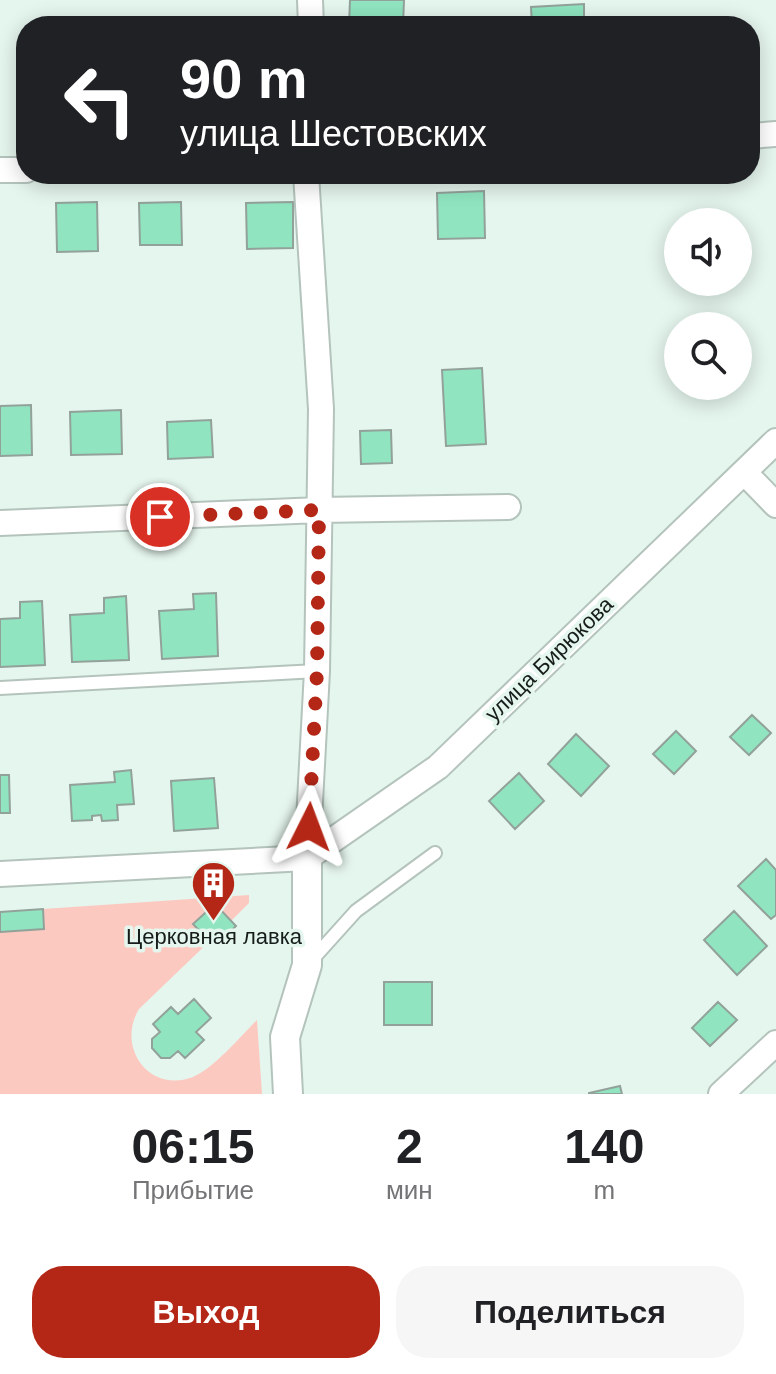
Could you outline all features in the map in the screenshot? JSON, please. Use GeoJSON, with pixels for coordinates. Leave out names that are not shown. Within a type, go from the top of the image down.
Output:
{"type":"FeatureCollection","features":[{"type":"Feature","properties":{"kind":"street"},"geometry":{"type":"LineString","coordinates":[[288,1094],[285,1037],[307,965],[307,858],[317,671],[321,409],[307,184]]}},
{"type":"Feature","properties":{"kind":"street","name":"улица Бирюкова"},"geometry":{"type":"LineString","coordinates":[[307,858],[438,767],[776,441]]}},
{"type":"Feature","properties":{"kind":"street"},"geometry":{"type":"LineString","coordinates":[[744,472],[776,505]]}},
{"type":"Feature","properties":{"kind":"street"},"geometry":{"type":"LineString","coordinates":[[0,523],[319,510],[508,507]]}},
{"type":"Feature","properties":{"kind":"street"},"geometry":{"type":"LineString","coordinates":[[0,874],[307,858]]}},
{"type":"Feature","properties":{"kind":"street"},"geometry":{"type":"LineString","coordinates":[[721,1094],[776,1043]]}},
{"type":"Feature","properties":{"kind":"lane"},"geometry":{"type":"LineString","coordinates":[[0,688],[317,671]]}},
{"type":"Feature","properties":{"kind":"lane"},"geometry":{"type":"LineString","coordinates":[[307,965],[356,911],[435,853]]}},
{"type":"Feature","properties":{"kind":"shaded area"},"geometry":{"type":"Polygon","coordinates":[[[249,895],[249,903],[231,921],[215,904],[194,924],[207,939],[213,934],[215,936],[139,1009],[132,1038],[134,1052],[141,1064],[163,1079],[177,1081],[193,1077],[209,1067],[257,1020],[262,1094],[0,1094],[0,932],[44,929],[43,909],[249,895]]]}},
{"type":"Feature","properties":{"kind":"building"},"geometry":{"type":"Polygon","coordinates":[[[350,0],[404,0],[403,16],[349,16],[350,0]]]}},
{"type":"Feature","properties":{"kind":"building"},"geometry":{"type":"Polygon","coordinates":[[[584,4],[584,16],[531,16],[531,7],[584,4]]]}},
{"type":"Feature","properties":{"kind":"building"},"geometry":{"type":"Polygon","coordinates":[[[484,191],[485,238],[438,239],[437,193],[484,191]]]}},
{"type":"Feature","properties":{"kind":"building"},"geometry":{"type":"Polygon","coordinates":[[[97,202],[98,251],[57,252],[56,203],[97,202]]]}},
{"type":"Feature","properties":{"kind":"building"},"geometry":{"type":"Polygon","coordinates":[[[181,202],[182,245],[140,245],[139,203],[181,202]]]}},
{"type":"Feature","properties":{"kind":"building"},"geometry":{"type":"Polygon","coordinates":[[[293,202],[293,248],[247,249],[246,203],[293,202]]]}},
{"type":"Feature","properties":{"kind":"building"},"geometry":{"type":"Polygon","coordinates":[[[482,368],[486,444],[446,446],[442,370],[482,368]]]}},
{"type":"Feature","properties":{"kind":"building"},"geometry":{"type":"Polygon","coordinates":[[[31,405],[32,455],[0,456],[0,406],[31,405]]]}},
{"type":"Feature","properties":{"kind":"building"},"geometry":{"type":"Polygon","coordinates":[[[121,410],[122,454],[71,455],[70,412],[121,410]]]}},
{"type":"Feature","properties":{"kind":"building"},"geometry":{"type":"Polygon","coordinates":[[[211,420],[213,457],[168,459],[167,422],[211,420]]]}},
{"type":"Feature","properties":{"kind":"building"},"geometry":{"type":"Polygon","coordinates":[[[391,430],[392,463],[361,464],[360,431],[391,430]]]}},
{"type":"Feature","properties":{"kind":"building"},"geometry":{"type":"Polygon","coordinates":[[[216,593],[218,656],[162,659],[159,611],[194,609],[193,594],[216,593]]]}},
{"type":"Feature","properties":{"kind":"building"},"geometry":{"type":"Polygon","coordinates":[[[126,596],[129,660],[72,662],[70,615],[104,613],[104,598],[126,596]]]}},
{"type":"Feature","properties":{"kind":"building"},"geometry":{"type":"Polygon","coordinates":[[[42,601],[45,665],[0,667],[0,619],[20,618],[20,602],[42,601]]]}},
{"type":"Feature","properties":{"kind":"building"},"geometry":{"type":"Polygon","coordinates":[[[752,715],[771,733],[749,755],[730,737],[752,715]]]}},
{"type":"Feature","properties":{"kind":"building"},"geometry":{"type":"Polygon","coordinates":[[[676,731],[696,751],[674,774],[653,754],[676,731]]]}},
{"type":"Feature","properties":{"kind":"building"},"geometry":{"type":"Polygon","coordinates":[[[576,734],[609,766],[581,796],[548,764],[576,734]]]}},
{"type":"Feature","properties":{"kind":"building"},"geometry":{"type":"Polygon","coordinates":[[[131,770],[134,804],[117,805],[118,820],[102,821],[101,815],[92,816],[92,820],[72,821],[70,785],[115,782],[114,772],[131,770]]]}},
{"type":"Feature","properties":{"kind":"building"},"geometry":{"type":"Polygon","coordinates":[[[519,773],[544,801],[515,829],[489,801],[519,773]]]}},
{"type":"Feature","properties":{"kind":"building"},"geometry":{"type":"Polygon","coordinates":[[[0,775],[9,775],[10,813],[0,813],[0,775]]]}},
{"type":"Feature","properties":{"kind":"building"},"geometry":{"type":"Polygon","coordinates":[[[214,778],[218,828],[174,831],[171,781],[214,778]]]}},
{"type":"Feature","properties":{"kind":"building"},"geometry":{"type":"Polygon","coordinates":[[[766,859],[776,870],[776,915],[771,919],[738,886],[766,859]]]}},
{"type":"Feature","properties":{"kind":"building","name":"Церковная лавка"},"geometry":{"type":"Polygon","coordinates":[[[215,904],[236,926],[222,943],[213,934],[207,939],[193,924],[215,904]]]}},
{"type":"Feature","properties":{"kind":"building"},"geometry":{"type":"Polygon","coordinates":[[[43,909],[44,929],[0,932],[0,912],[43,909]]]}},
{"type":"Feature","properties":{"kind":"building"},"geometry":{"type":"Polygon","coordinates":[[[734,911],[767,946],[737,975],[704,940],[734,911]]]}},
{"type":"Feature","properties":{"kind":"building"},"geometry":{"type":"Polygon","coordinates":[[[384,982],[432,982],[432,1025],[384,1025],[384,982]]]}},
{"type":"Feature","properties":{"kind":"building"},"geometry":{"type":"Polygon","coordinates":[[[194,999],[211,1018],[196,1032],[204,1040],[185,1058],[178,1051],[170,1058],[161,1058],[152,1048],[152,1039],[160,1032],[153,1024],[171,1007],[178,1014],[194,999]]]}},
{"type":"Feature","properties":{"kind":"building"},"geometry":{"type":"Polygon","coordinates":[[[718,1002],[737,1020],[710,1046],[692,1028],[718,1002]]]}},
{"type":"Feature","properties":{"kind":"building"},"geometry":{"type":"Polygon","coordinates":[[[620,1086],[622,1094],[589,1094],[589,1093],[620,1086]]]}},
{"type":"Feature","properties":{"kind":"place","name":"Церковная лавка"},"geometry":{"type":"Point","coordinates":[214,922]}},
{"type":"Feature","properties":{"kind":"route"},"geometry":{"type":"LineString","coordinates":[[160,517],[319,510],[317,671],[309,827]]}}]}
